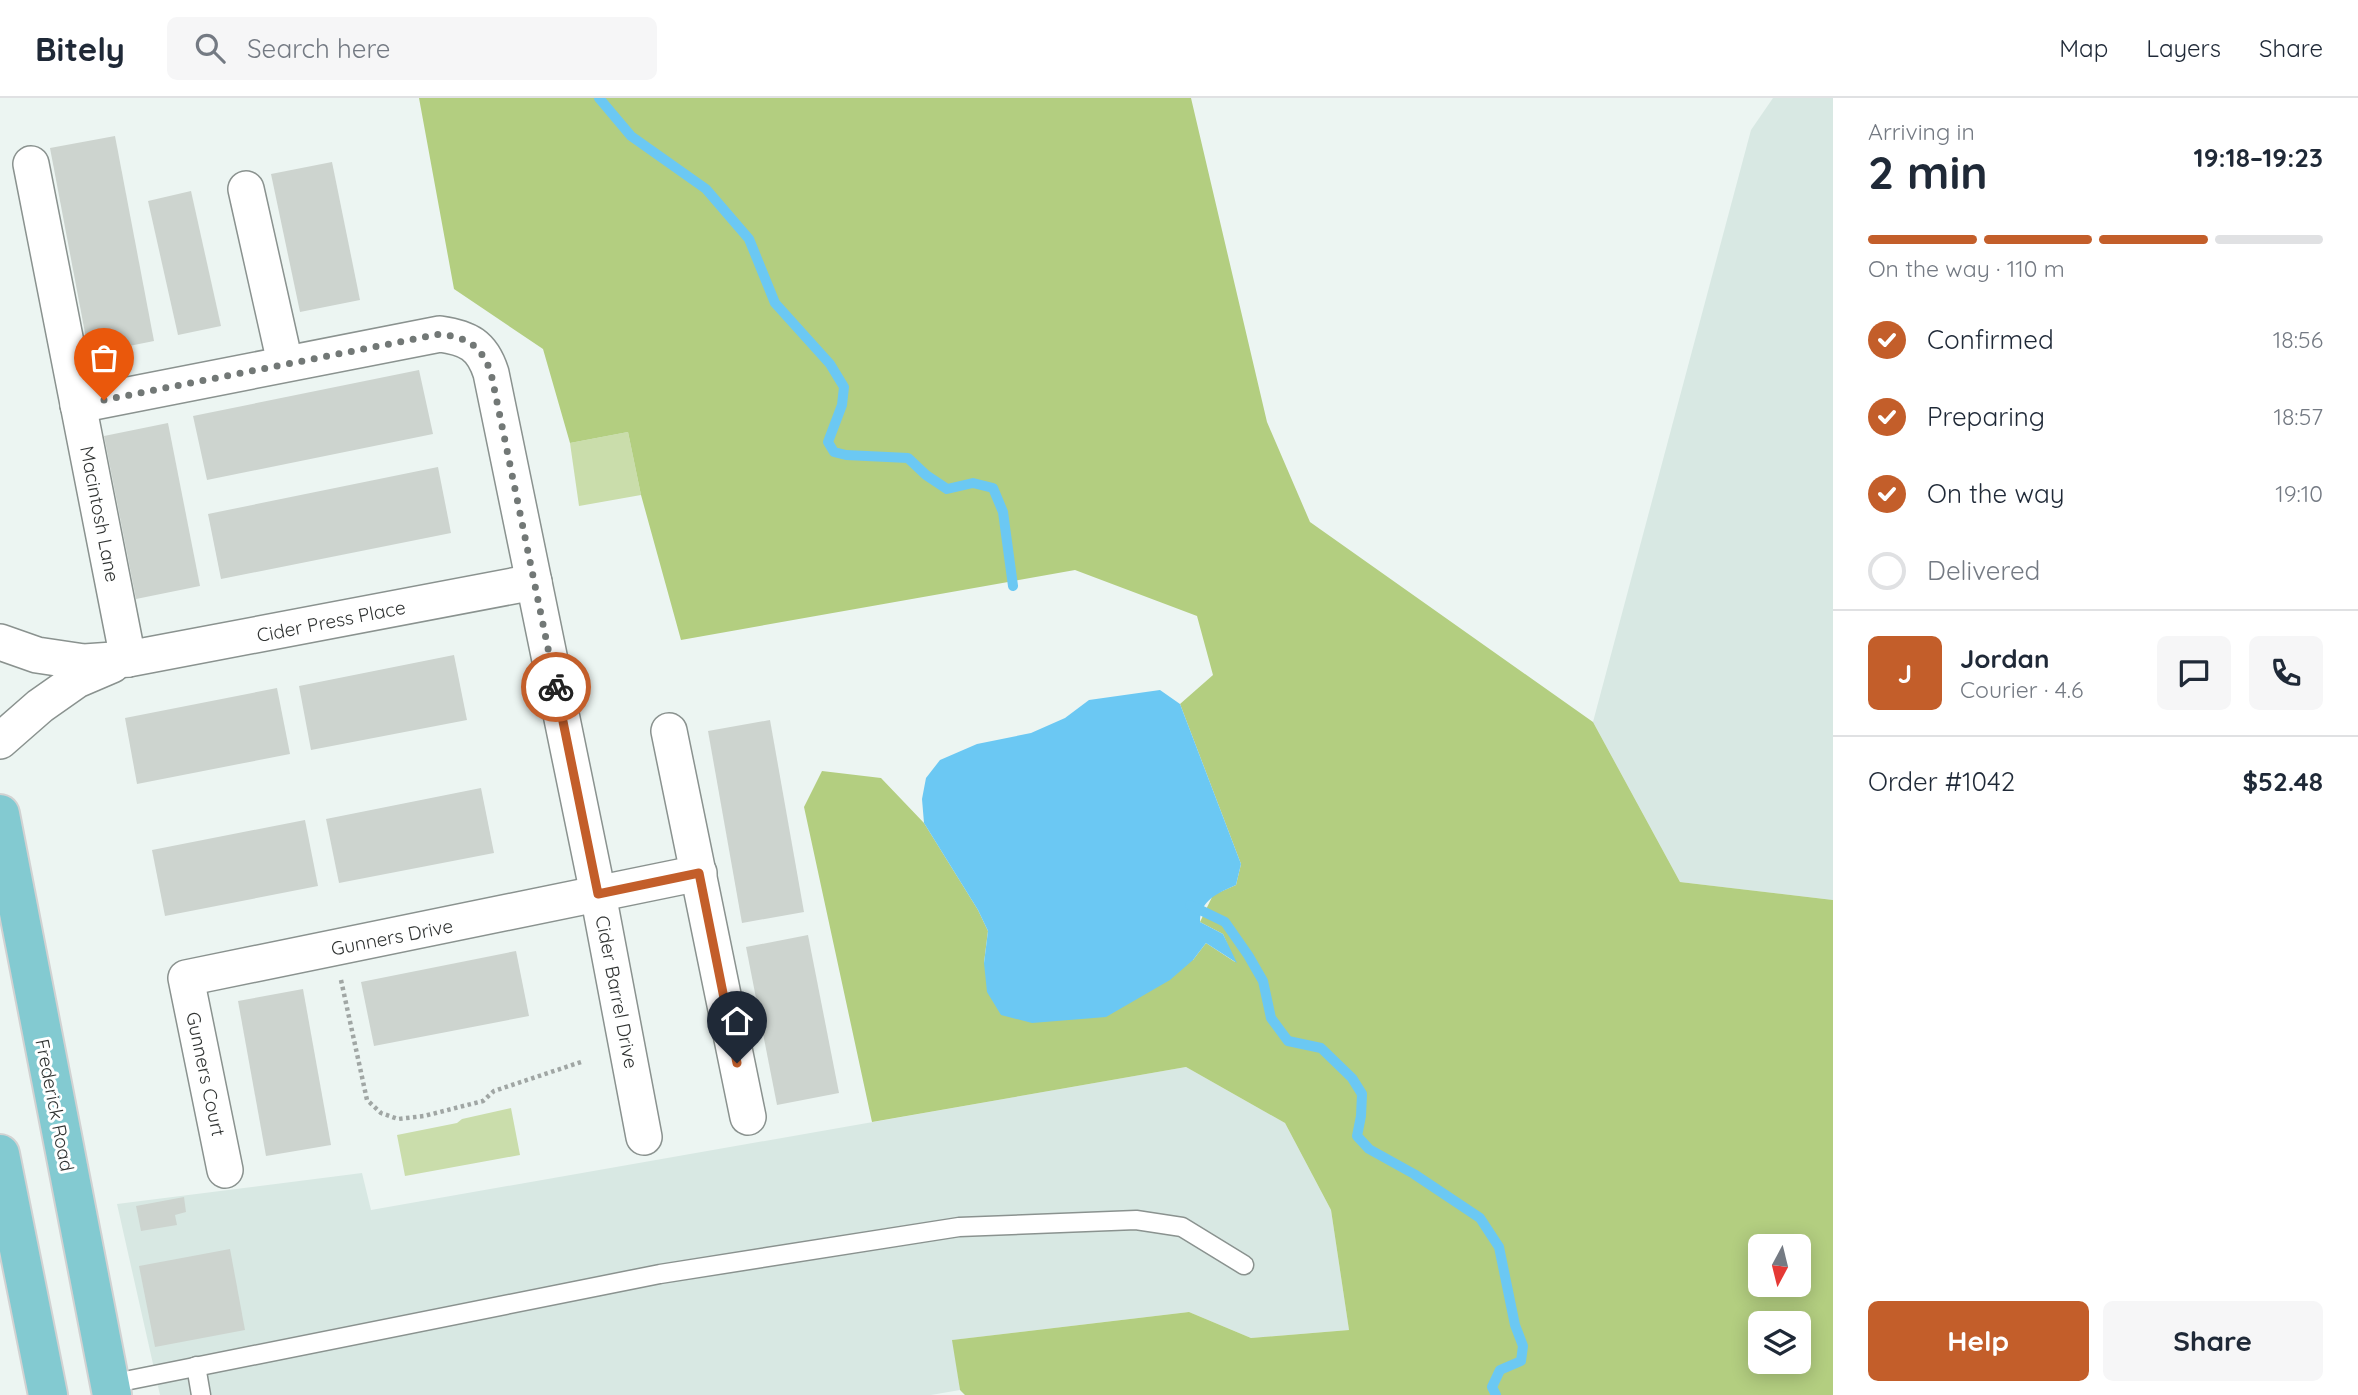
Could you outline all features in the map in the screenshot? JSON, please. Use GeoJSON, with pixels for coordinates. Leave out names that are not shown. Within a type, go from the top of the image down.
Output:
{"type":"FeatureCollection","features":[{"type":"Feature","properties":{"kind":"main road","name":"Frederick Road"},"geometry":{"type":"LineString","coordinates":[[0,814],[111,1390]]}},
{"type":"Feature","properties":{"kind":"main road"},"geometry":{"type":"LineString","coordinates":[[0,1153],[48,1395]]}},
{"type":"Feature","properties":{"kind":"street","name":"Macintosh Lane"},"geometry":{"type":"LineString","coordinates":[[31,164],[128,659]]}},
{"type":"Feature","properties":{"kind":"street"},"geometry":{"type":"LineString","coordinates":[[246,189],[285,363]]}},
{"type":"Feature","properties":{"kind":"street","name":"Cider Barrel Drive"},"geometry":{"type":"LineString","coordinates":[[78,405],[440,334],[460,337],[485,356],[491,373],[598,894],[644,1137]]}},
{"type":"Feature","properties":{"kind":"street","name":"Cider Press Place"},"geometry":{"type":"LineString","coordinates":[[0,642],[37,655],[60,659],[84,662],[128,659],[534,582]]}},
{"type":"Feature","properties":{"kind":"street","name":"Cider Press Place"},"geometry":{"type":"LineString","coordinates":[[0,741],[40,706],[77,680],[128,659]]}},
{"type":"Feature","properties":{"kind":"street"},"geometry":{"type":"LineString","coordinates":[[669,731],[748,1117]]}},
{"type":"Feature","properties":{"kind":"street","name":"Gunners Drive"},"geometry":{"type":"LineString","coordinates":[[186,978],[699,873]]}},
{"type":"Feature","properties":{"kind":"street","name":"Gunners Court"},"geometry":{"type":"LineString","coordinates":[[186,978],[225,1170]]}},
{"type":"Feature","properties":{"kind":"lane"},"geometry":{"type":"LineString","coordinates":[[111,1390],[195,1366],[660,1273],[960,1227],[1136,1220],[1182,1227],[1244,1265]]}},
{"type":"Feature","properties":{"kind":"lane"},"geometry":{"type":"LineString","coordinates":[[195,1366],[201,1395]]}},
{"type":"Feature","properties":{"kind":"path"},"geometry":{"type":"LineString","coordinates":[[333,948],[367,1100],[381,1113],[398,1119],[460,1107],[483,1101],[494,1091],[581,1062]]}},
{"type":"Feature","properties":{"kind":"shaded area"},"geometry":{"type":"Polygon","coordinates":[[[1773,98],[1833,98],[1833,900],[1680,882],[1593,722],[1751,130],[1773,98]]]}},
{"type":"Feature","properties":{"kind":"shaded area"},"geometry":{"type":"Polygon","coordinates":[[[1186,1067],[1285,1123],[1331,1210],[1349,1330],[1251,1338],[1189,1312],[953,1340],[960,1390],[931,1395],[160,1395],[117,1204],[362,1173],[371,1210],[1186,1067]]]}},
{"type":"Feature","properties":{"kind":"green space"},"geometry":{"type":"Polygon","coordinates":[[[419,98],[1191,98],[1267,422],[1310,522],[1593,722],[1680,882],[1833,900],[1833,1395],[965,1395],[960,1390],[952,1340],[1189,1312],[1251,1338],[1349,1330],[1331,1210],[1285,1123],[1186,1067],[872,1122],[804,807],[822,771],[881,778],[924,823],[978,910],[988,931],[984,963],[1193,960],[1206,943],[1235,962],[1223,934],[1200,922],[1213,895],[1236,885],[1241,864],[1180,704],[1213,675],[1197,616],[1075,570],[681,640],[641,495],[628,432],[570,443],[543,349],[454,289],[419,98]]]}},
{"type":"Feature","properties":{"kind":"green space"},"geometry":{"type":"Polygon","coordinates":[[[628,432],[641,495],[579,506],[570,443],[628,432]]]}},
{"type":"Feature","properties":{"kind":"green space"},"geometry":{"type":"Polygon","coordinates":[[[511,1108],[520,1155],[405,1176],[397,1135],[457,1123],[462,1119],[511,1108]]]}},
{"type":"Feature","properties":{"kind":"water"},"geometry":{"type":"Polygon","coordinates":[[[1160,690],[1180,704],[1241,864],[1236,885],[1217,894],[1207,903],[1200,922],[1223,934],[1237,963],[1206,943],[1193,960],[1170,980],[1106,1017],[1032,1023],[1001,1015],[987,992],[984,963],[988,931],[978,910],[924,823],[922,799],[926,778],[940,760],[977,744],[1031,733],[1065,718],[1089,700],[1160,690]]]}},
{"type":"Feature","properties":{"kind":"building"},"geometry":{"type":"Polygon","coordinates":[[[115,136],[154,341],[89,354],[50,148],[115,136]]]}},
{"type":"Feature","properties":{"kind":"building"},"geometry":{"type":"Polygon","coordinates":[[[332,162],[360,300],[300,312],[271,174],[332,162]]]}},
{"type":"Feature","properties":{"kind":"building"},"geometry":{"type":"Polygon","coordinates":[[[191,191],[221,326],[178,335],[148,201],[191,191]]]}},
{"type":"Feature","properties":{"kind":"building"},"geometry":{"type":"Polygon","coordinates":[[[419,370],[433,434],[207,480],[193,416],[419,370]]]}},
{"type":"Feature","properties":{"kind":"building"},"geometry":{"type":"Polygon","coordinates":[[[168,423],[200,586],[136,599],[104,436],[168,423]]]}},
{"type":"Feature","properties":{"kind":"building"},"geometry":{"type":"Polygon","coordinates":[[[438,467],[451,533],[221,579],[208,514],[438,467]]]}},
{"type":"Feature","properties":{"kind":"building"},"geometry":{"type":"Polygon","coordinates":[[[454,655],[467,720],[311,750],[299,686],[454,655]]]}},
{"type":"Feature","properties":{"kind":"building"},"geometry":{"type":"Polygon","coordinates":[[[277,688],[290,754],[137,784],[125,718],[277,688]]]}},
{"type":"Feature","properties":{"kind":"building"},"geometry":{"type":"Polygon","coordinates":[[[770,720],[804,912],[742,923],[708,731],[770,720]]]}},
{"type":"Feature","properties":{"kind":"building"},"geometry":{"type":"Polygon","coordinates":[[[481,788],[494,853],[339,883],[326,819],[481,788]]]}},
{"type":"Feature","properties":{"kind":"building"},"geometry":{"type":"Polygon","coordinates":[[[305,820],[318,886],[165,916],[152,850],[305,820]]]}},
{"type":"Feature","properties":{"kind":"building"},"geometry":{"type":"Polygon","coordinates":[[[808,935],[839,1093],[777,1105],[746,947],[808,935]]]}},
{"type":"Feature","properties":{"kind":"building"},"geometry":{"type":"Polygon","coordinates":[[[516,951],[529,1016],[374,1046],[361,982],[516,951]]]}},
{"type":"Feature","properties":{"kind":"building"},"geometry":{"type":"Polygon","coordinates":[[[303,989],[331,1145],[266,1156],[238,1001],[303,989]]]}},
{"type":"Feature","properties":{"kind":"building"},"geometry":{"type":"Polygon","coordinates":[[[184,1197],[186,1212],[175,1215],[177,1225],[141,1231],[136,1206],[184,1197]]]}},
{"type":"Feature","properties":{"kind":"building"},"geometry":{"type":"Polygon","coordinates":[[[230,1249],[245,1330],[155,1347],[139,1266],[230,1249]]]}},
{"type":"Feature","properties":{"kind":"waterway"},"geometry":{"type":"LineString","coordinates":[[599,98],[631,136],[706,189],[749,239],[775,303],[830,364],[844,387],[842,405],[828,442],[834,452],[908,458],[926,475],[947,489],[973,483],[993,488],[1003,512],[1013,586]]}},
{"type":"Feature","properties":{"kind":"waterway"},"geometry":{"type":"LineString","coordinates":[[1190,905],[1225,922],[1263,981],[1271,1018],[1288,1041],[1321,1048],[1352,1078],[1362,1094],[1357,1136],[1369,1149],[1414,1174],[1480,1218],[1499,1247],[1515,1325],[1523,1346],[1521,1361],[1500,1370],[1492,1387],[1496,1395]]}},
{"type":"Feature","properties":{"kind":"way so far"},"geometry":{"type":"LineString","coordinates":[[104,400],[440,334],[460,337],[485,356],[491,373],[556,687]]}},
{"type":"Feature","properties":{"kind":"route"},"geometry":{"type":"LineString","coordinates":[[556,687],[598,894],[699,873],[737,1063]]}}]}
